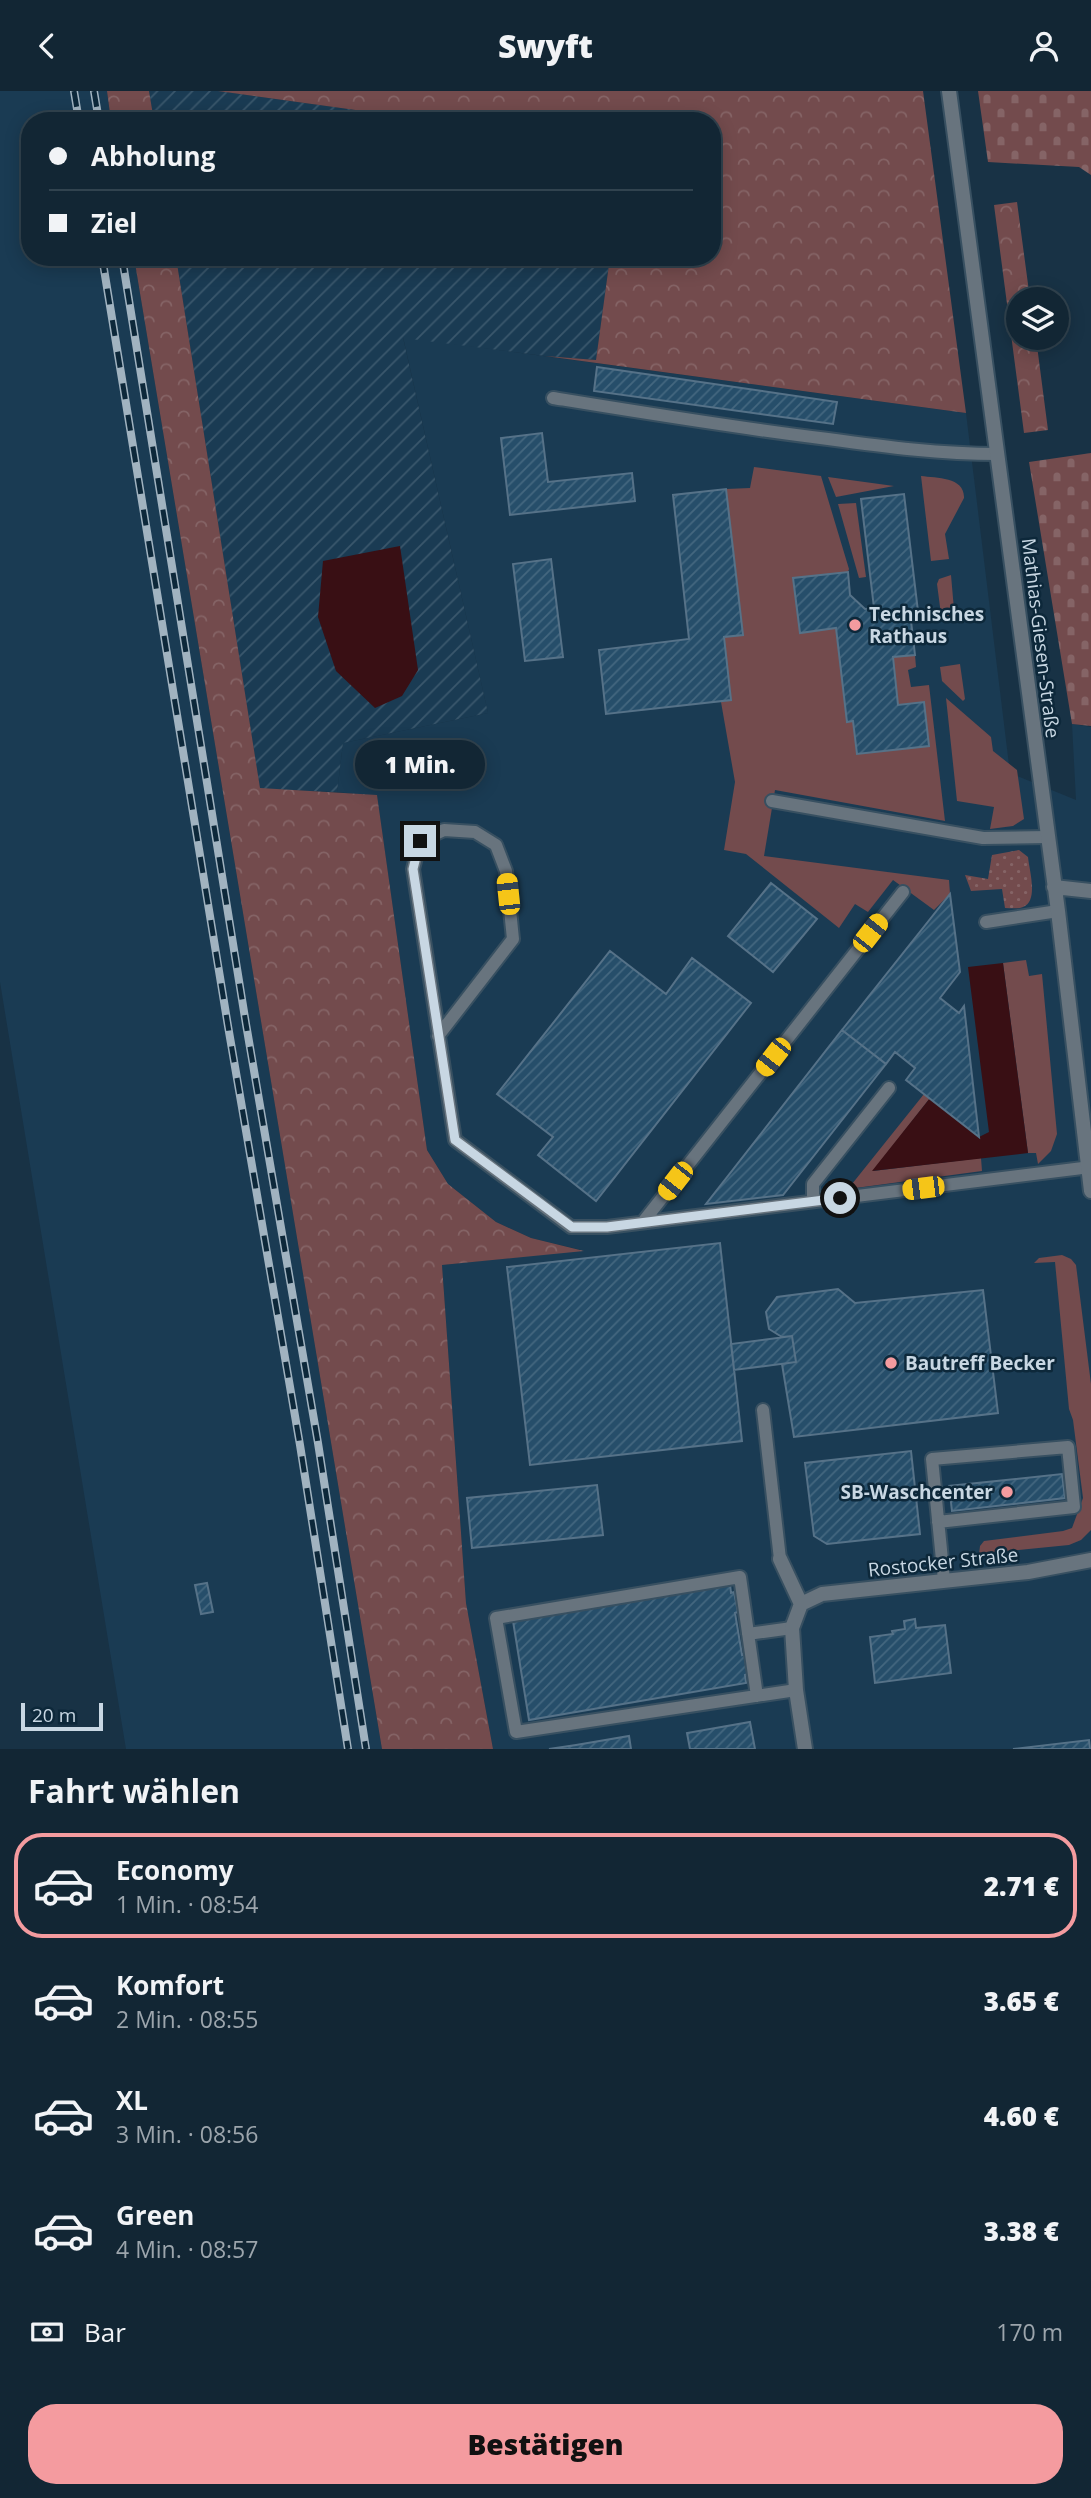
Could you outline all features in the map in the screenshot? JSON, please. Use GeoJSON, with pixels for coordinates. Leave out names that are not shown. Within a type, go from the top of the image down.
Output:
{"type":"FeatureCollection","features":[{"type":"Feature","properties":{"kind":"street","name":"Mathias-Giesen-Straße"},"geometry":{"type":"LineString","coordinates":[[949,91],[1058,911],[1091,1191]]}},
{"type":"Feature","properties":{"kind":"street"},"geometry":{"type":"LineString","coordinates":[[1054,887],[1091,891]]}},
{"type":"Feature","properties":{"kind":"street"},"geometry":{"type":"LineString","coordinates":[[780,1559],[801,1604],[792,1628],[796,1690],[805,1749]]}},
{"type":"Feature","properties":{"kind":"street","name":"Rostocker Straße"},"geometry":{"type":"LineString","coordinates":[[801,1604],[822,1594],[1028,1572],[1091,1560]]}},
{"type":"Feature","properties":{"kind":"lane"},"geometry":{"type":"LineString","coordinates":[[553,398],[887,447],[945,454],[998,454]]}},
{"type":"Feature","properties":{"kind":"lane"},"geometry":{"type":"LineString","coordinates":[[772,801],[970,836],[1048,837]]}},
{"type":"Feature","properties":{"kind":"lane"},"geometry":{"type":"LineString","coordinates":[[438,1036],[513,939],[506,871],[496,845],[475,832],[444,830],[420,841],[413,869],[438,1036],[455,1140],[572,1227],[643,1223],[1090,1167]]}},
{"type":"Feature","properties":{"kind":"lane"},"geometry":{"type":"LineString","coordinates":[[643,1223],[902,892]]}},
{"type":"Feature","properties":{"kind":"lane"},"geometry":{"type":"LineString","coordinates":[[986,922],[1058,911]]}},
{"type":"Feature","properties":{"kind":"lane"},"geometry":{"type":"LineString","coordinates":[[813,1201],[813,1184],[889,1088]]}},
{"type":"Feature","properties":{"kind":"lane"},"geometry":{"type":"LineString","coordinates":[[763,1410],[780,1559]]}},
{"type":"Feature","properties":{"kind":"lane"},"geometry":{"type":"LineString","coordinates":[[938,1522],[1074,1507],[1068,1447],[932,1459],[938,1522],[944,1580]]}},
{"type":"Feature","properties":{"kind":"lane"},"geometry":{"type":"LineString","coordinates":[[757,1696],[740,1577],[496,1618],[516,1732],[757,1696],[796,1690]]}},
{"type":"Feature","properties":{"kind":"lane"},"geometry":{"type":"LineString","coordinates":[[748,1634],[792,1628]]}},
{"type":"Feature","properties":{"kind":"shaded area"},"geometry":{"type":"Polygon","coordinates":[[[0,91],[107,91],[110,112],[21,112],[21,266],[135,266],[382,1749],[126,1749],[0,982],[0,91]]]}},
{"type":"Feature","properties":{"kind":"shaded area"},"geometry":{"type":"Polygon","coordinates":[[[149,91],[218,91],[370,112],[152,112],[149,91]]]}},
{"type":"Feature","properties":{"kind":"shaded area"},"geometry":{"type":"Polygon","coordinates":[[[177,266],[609,266],[596,360],[403,338],[488,713],[343,743],[337,792],[260,789],[177,266]]]}},
{"type":"Feature","properties":{"kind":"shaded area"},"geometry":{"type":"Polygon","coordinates":[[[403,337],[966,413],[1010,773],[1076,800],[1072,724],[1091,727],[1091,1749],[493,1749],[466,1603],[442,1265],[581,1250],[531,1238],[496,1222],[448,1184],[427,1150],[377,796],[337,792],[343,743],[488,713],[403,337]]]}},
{"type":"Feature","properties":{"kind":"shaded area"},"geometry":{"type":"Polygon","coordinates":[[[400,546],[418,670],[402,696],[375,708],[336,671],[318,617],[323,561],[400,546]]]}},
{"type":"Feature","properties":{"kind":"shaded area"},"geometry":{"type":"Polygon","coordinates":[[[1003,963],[1028,1153],[872,1171],[930,1098],[979,1137],[989,1132],[968,967],[1003,963]]]}},
{"type":"Feature","properties":{"kind":"green space"},"geometry":{"type":"Polygon","coordinates":[[[107,91],[149,91],[152,112],[110,112],[107,91]]]}},
{"type":"Feature","properties":{"kind":"green space"},"geometry":{"type":"Polygon","coordinates":[[[218,91],[923,91],[966,413],[545,356],[596,360],[609,266],[721,266],[721,112],[370,112],[218,91]]]}},
{"type":"Feature","properties":{"kind":"green space"},"geometry":{"type":"Polygon","coordinates":[[[978,91],[1091,91],[1091,175],[1079,167],[988,162],[978,91]]]}},
{"type":"Feature","properties":{"kind":"green space"},"geometry":{"type":"Polygon","coordinates":[[[1017,202],[1028,287],[1006,287],[1006,296],[994,205],[1017,202]]]}},
{"type":"Feature","properties":{"kind":"green space"},"geometry":{"type":"Polygon","coordinates":[[[135,266],[177,266],[260,788],[377,795],[427,1150],[448,1184],[496,1222],[531,1238],[584,1251],[442,1265],[466,1603],[493,1749],[382,1749],[135,266]]]}},
{"type":"Feature","properties":{"kind":"green space"},"geometry":{"type":"Polygon","coordinates":[[[1013,350],[1038,350],[1048,430],[1024,433],[1013,350]]]}},
{"type":"Feature","properties":{"kind":"green space"},"geometry":{"type":"Polygon","coordinates":[[[1091,453],[1091,726],[1072,724],[1029,462],[1091,453]]]}},
{"type":"Feature","properties":{"kind":"green space"},"geometry":{"type":"Polygon","coordinates":[[[754,467],[821,476],[849,569],[848,572],[794,578],[800,632],[836,628],[847,722],[853,721],[858,754],[929,746],[924,702],[898,705],[893,657],[915,655],[916,667],[908,670],[911,687],[929,685],[945,821],[775,790],[764,856],[949,880],[950,894],[934,910],[893,880],[868,912],[855,904],[839,928],[746,854],[724,850],[735,782],[721,702],[731,700],[724,637],[743,634],[726,489],[750,488],[754,467]]]}},
{"type":"Feature","properties":{"kind":"green space"},"geometry":{"type":"Polygon","coordinates":[[[921,476],[955,482],[963,491],[964,498],[945,534],[949,559],[931,561],[921,476]]]}},
{"type":"Feature","properties":{"kind":"green space"},"geometry":{"type":"Polygon","coordinates":[[[828,477],[894,486],[836,497],[828,477]]]}},
{"type":"Feature","properties":{"kind":"green space"},"geometry":{"type":"Polygon","coordinates":[[[856,503],[866,577],[859,578],[838,504],[856,503]]]}},
{"type":"Feature","properties":{"kind":"green space"},"geometry":{"type":"Polygon","coordinates":[[[951,575],[955,621],[942,622],[937,584],[939,579],[951,575]]]}},
{"type":"Feature","properties":{"kind":"green space"},"geometry":{"type":"Polygon","coordinates":[[[960,664],[965,699],[963,701],[942,681],[940,667],[960,664]]]}},
{"type":"Feature","properties":{"kind":"green space"},"geometry":{"type":"Polygon","coordinates":[[[946,698],[991,737],[993,751],[1017,770],[1024,819],[1013,826],[990,829],[994,807],[957,801],[946,698]]]}},
{"type":"Feature","properties":{"kind":"green space"},"geometry":{"type":"Polygon","coordinates":[[[1019,850],[1028,857],[1032,892],[1028,904],[1019,908],[1005,908],[1002,889],[971,891],[965,875],[988,879],[992,855],[1019,850]]]}},
{"type":"Feature","properties":{"kind":"green space"},"geometry":{"type":"Polygon","coordinates":[[[1026,960],[1029,976],[1042,974],[1057,1134],[1051,1151],[1038,1164],[1036,1153],[1028,1153],[1003,963],[1026,960]]]}},
{"type":"Feature","properties":{"kind":"green space"},"geometry":{"type":"Polygon","coordinates":[[[924,1094],[930,1098],[873,1171],[981,1158],[982,1171],[848,1189],[924,1094]]]}},
{"type":"Feature","properties":{"kind":"green space"},"geometry":{"type":"Polygon","coordinates":[[[1062,1255],[1076,1265],[1091,1384],[1091,1530],[1081,1540],[1069,1545],[979,1554],[984,1541],[1072,1528],[1083,1498],[1073,1420],[1069,1409],[1055,1262],[1034,1263],[1039,1258],[1062,1255]]]}},
{"type":"Feature","properties":{"kind":"building"},"geometry":{"type":"Polygon","coordinates":[[[597,367],[837,402],[833,424],[594,391],[597,367]]]}},
{"type":"Feature","properties":{"kind":"building"},"geometry":{"type":"Polygon","coordinates":[[[542,433],[548,482],[632,473],[635,501],[510,515],[501,438],[542,433]]]}},
{"type":"Feature","properties":{"kind":"building"},"geometry":{"type":"Polygon","coordinates":[[[726,489],[743,635],[724,637],[731,700],[606,714],[599,650],[689,639],[673,495],[726,489]]]}},
{"type":"Feature","properties":{"kind":"building","name":"Technisches Rathaus"},"geometry":{"type":"Polygon","coordinates":[[[904,494],[919,620],[911,621],[915,655],[893,657],[898,705],[924,702],[929,746],[857,754],[853,721],[847,722],[836,628],[800,633],[793,578],[848,572],[850,595],[865,609],[874,608],[861,499],[904,494]]]}},
{"type":"Feature","properties":{"kind":"building"},"geometry":{"type":"Polygon","coordinates":[[[551,559],[563,657],[525,661],[513,564],[551,559]]]}},
{"type":"Feature","properties":{"kind":"building"},"geometry":{"type":"Polygon","coordinates":[[[771,883],[817,919],[773,972],[728,936],[771,883]]]}},
{"type":"Feature","properties":{"kind":"building"},"geometry":{"type":"Polygon","coordinates":[[[950,894],[960,972],[940,998],[959,1013],[964,1006],[979,1137],[906,1080],[915,1068],[895,1052],[886,1064],[842,1030],[950,894]]]}},
{"type":"Feature","properties":{"kind":"building"},"geometry":{"type":"Polygon","coordinates":[[[610,951],[666,994],[692,958],[751,1003],[596,1201],[538,1155],[553,1137],[497,1094],[610,951]]]}},
{"type":"Feature","properties":{"kind":"building"},"geometry":{"type":"Polygon","coordinates":[[[842,1030],[886,1064],[783,1195],[706,1204],[842,1030]]]}},
{"type":"Feature","properties":{"kind":"building"},"geometry":{"type":"Polygon","coordinates":[[[720,1243],[742,1441],[530,1465],[507,1267],[720,1243]]]}},
{"type":"Feature","properties":{"kind":"building","name":"Bautreff Becker"},"geometry":{"type":"Polygon","coordinates":[[[838,1289],[855,1303],[983,1290],[998,1413],[794,1437],[782,1364],[796,1362],[792,1336],[782,1337],[769,1329],[766,1312],[777,1297],[838,1289]]]}},
{"type":"Feature","properties":{"kind":"building"},"geometry":{"type":"Polygon","coordinates":[[[792,1336],[796,1362],[734,1370],[731,1344],[792,1336]]]}},
{"type":"Feature","properties":{"kind":"building"},"geometry":{"type":"Polygon","coordinates":[[[911,1451],[920,1534],[827,1544],[814,1536],[805,1463],[911,1451]]]}},
{"type":"Feature","properties":{"kind":"building","name":"SB-Waschcenter"},"geometry":{"type":"Polygon","coordinates":[[[1062,1474],[1065,1498],[952,1511],[949,1486],[1062,1474]]]}},
{"type":"Feature","properties":{"kind":"building"},"geometry":{"type":"Polygon","coordinates":[[[597,1485],[603,1535],[472,1548],[467,1498],[597,1485]]]}},
{"type":"Feature","properties":{"kind":"building"},"geometry":{"type":"Polygon","coordinates":[[[207,1583],[213,1612],[201,1614],[195,1585],[207,1583]]]}},
{"type":"Feature","properties":{"kind":"building"},"geometry":{"type":"Polygon","coordinates":[[[730,1584],[738,1612],[735,1613],[748,1674],[745,1675],[746,1683],[529,1720],[513,1621],[730,1584]]]}},
{"type":"Feature","properties":{"kind":"building"},"geometry":{"type":"Polygon","coordinates":[[[915,1619],[916,1628],[945,1625],[951,1673],[875,1683],[870,1637],[893,1634],[892,1631],[905,1629],[904,1621],[915,1619]]]}},
{"type":"Feature","properties":{"kind":"building"},"geometry":{"type":"Polygon","coordinates":[[[750,1722],[755,1749],[690,1749],[687,1733],[750,1722]]]}},
{"type":"Feature","properties":{"kind":"building"},"geometry":{"type":"Polygon","coordinates":[[[629,1736],[631,1749],[549,1749],[576,1745],[629,1736]]]}},
{"type":"Feature","properties":{"kind":"building"},"geometry":{"type":"Polygon","coordinates":[[[1089,1740],[1090,1749],[1013,1749],[1089,1740]]]}},
{"type":"Feature","properties":{"kind":"railway"},"geometry":{"type":"LineString","coordinates":[[74,91],[78,112]]}},
{"type":"Feature","properties":{"kind":"railway"},"geometry":{"type":"LineString","coordinates":[[94,91],[98,112]]}},
{"type":"Feature","properties":{"kind":"railway"},"geometry":{"type":"LineString","coordinates":[[103,266],[348,1749]]}},
{"type":"Feature","properties":{"kind":"railway"},"geometry":{"type":"LineString","coordinates":[[123,266],[366,1749]]}},
{"type":"Feature","properties":{"kind":"place","name":"Technisches Rathaus"},"geometry":{"type":"Point","coordinates":[855,625]}},
{"type":"Feature","properties":{"kind":"place","name":"Bautreff Becker"},"geometry":{"type":"Point","coordinates":[891,1363]}},
{"type":"Feature","properties":{"kind":"place","name":"SB-Waschcenter"},"geometry":{"type":"Point","coordinates":[1007,1492]}},
{"type":"Feature","properties":{"kind":"route"},"geometry":{"type":"LineString","coordinates":[[420,841],[413,869],[455,1140],[572,1227],[607,1227],[840,1198]]}}]}
